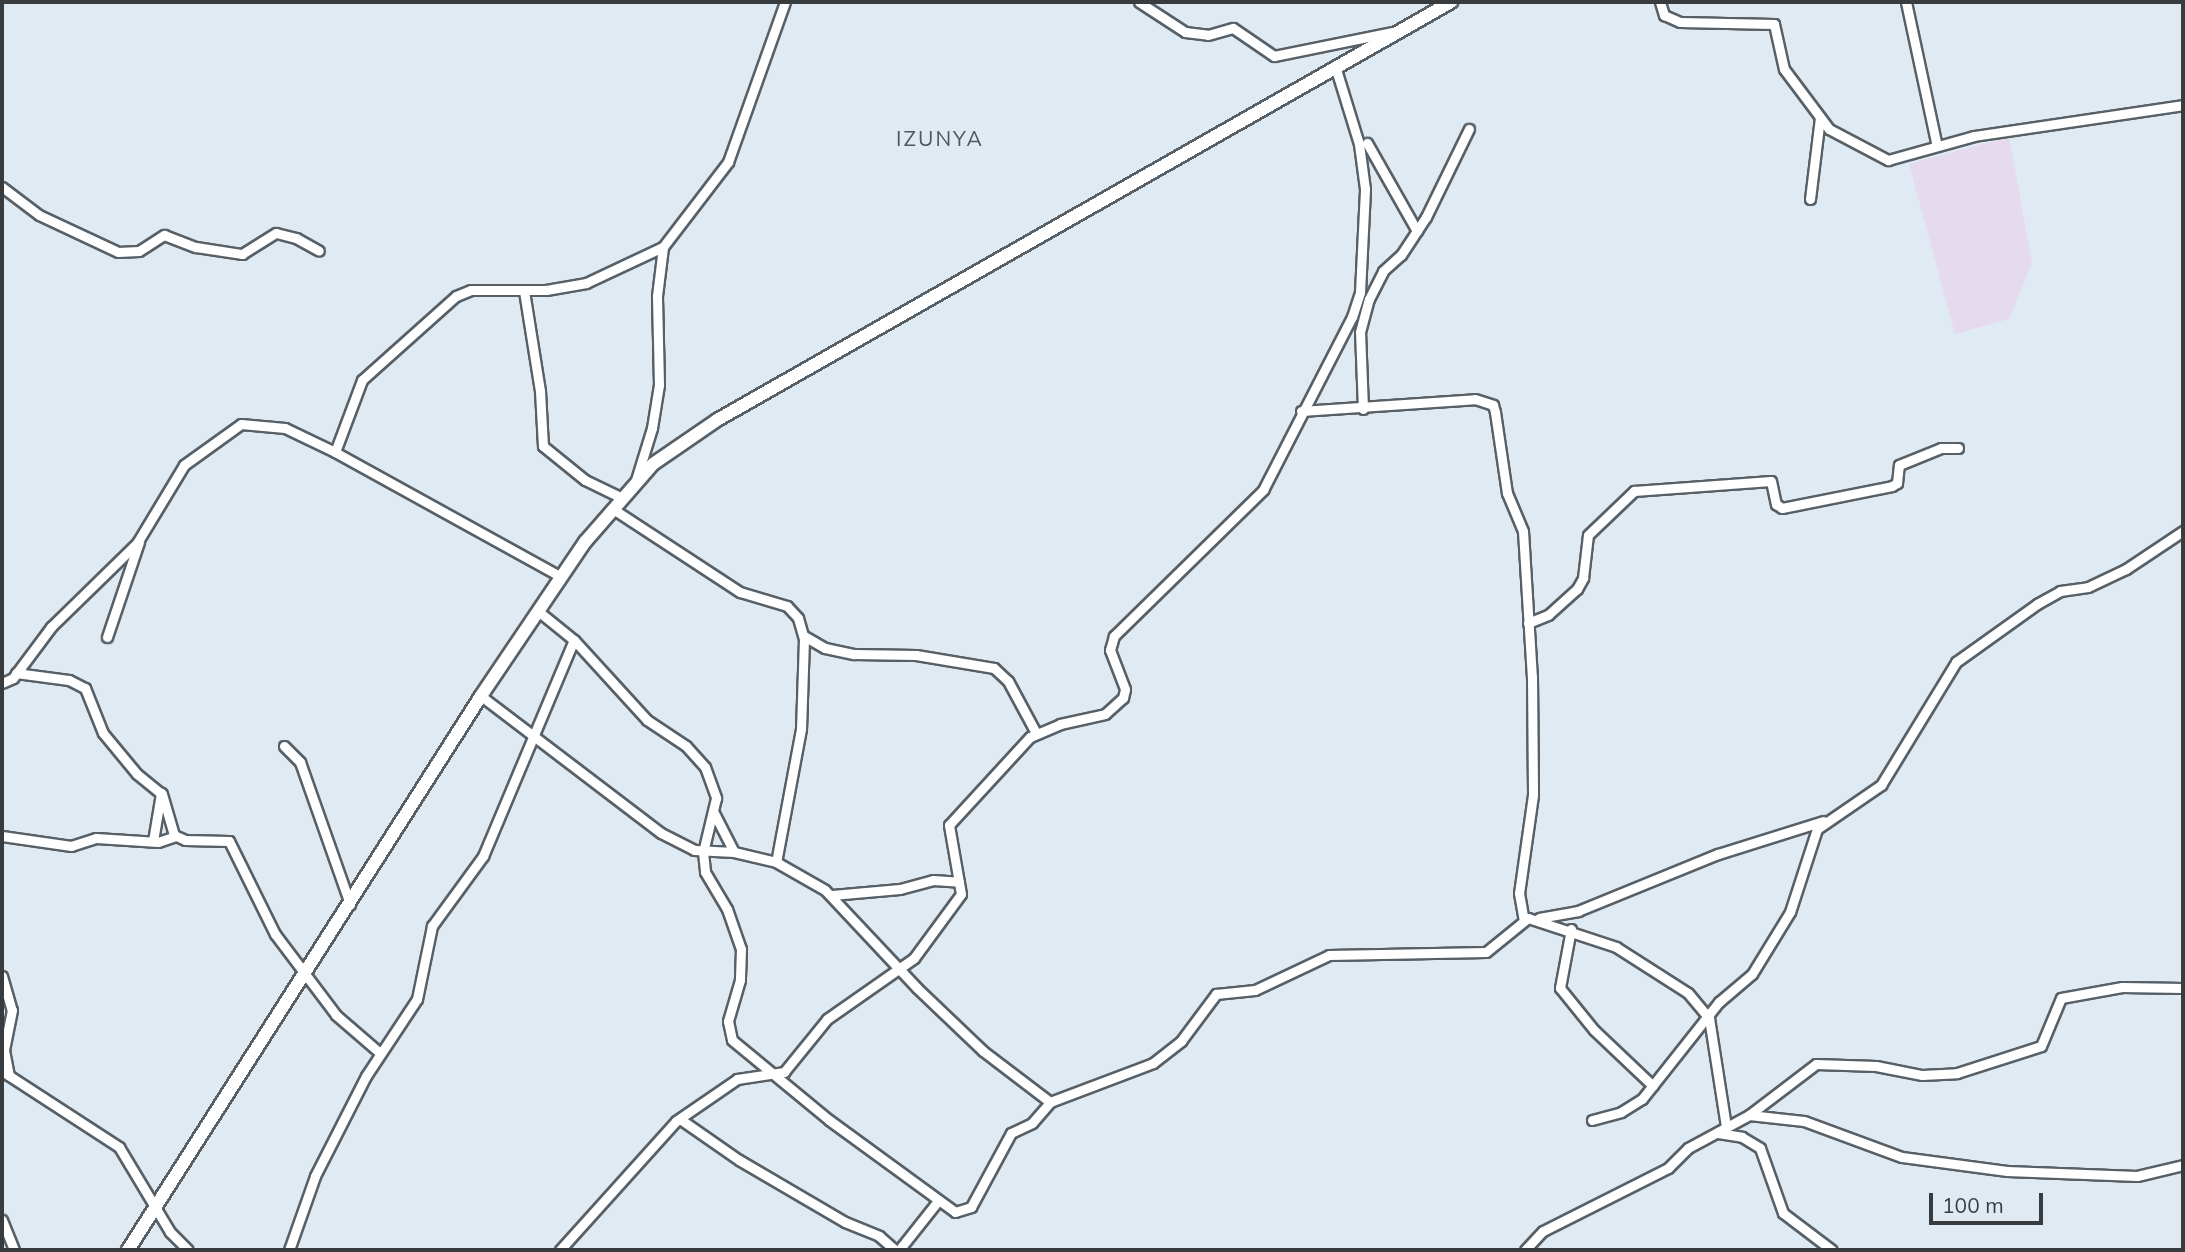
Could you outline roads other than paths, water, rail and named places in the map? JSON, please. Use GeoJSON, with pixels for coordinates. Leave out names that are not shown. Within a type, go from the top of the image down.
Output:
{"type":"FeatureCollection","features":[{"type":"Feature","properties":{"kind":"street"},"geometry":{"type":"LineString","coordinates":[[335,452],[359,385],[437,309],[471,290],[524,291],[586,283],[663,247],[727,162],[785,2]]}},
{"type":"Feature","properties":{"kind":"street"},"geometry":{"type":"LineString","coordinates":[[1139,2],[1185,32],[1208,35],[1233,29],[1274,56],[1405,29]]}},
{"type":"Feature","properties":{"kind":"street"},"geometry":{"type":"LineString","coordinates":[[128,1250],[481,696],[561,577],[613,509],[653,464],[717,420],[1451,2]]}},
{"type":"Feature","properties":{"kind":"street"},"geometry":{"type":"LineString","coordinates":[[1660,2],[1664,15],[1680,22],[1774,24],[1784,69],[1820,118],[1841,139],[1888,160],[1974,136],[2183,105]]}},
{"type":"Feature","properties":{"kind":"street"},"geometry":{"type":"LineString","coordinates":[[1906,2],[1937,146]]}},
{"type":"Feature","properties":{"kind":"street"},"geometry":{"type":"LineString","coordinates":[[560,1250],[680,1119],[737,1079],[778,1075],[790,1067],[827,1020],[900,971],[957,903],[960,882],[949,825],[1036,733],[1105,714],[1123,698],[1125,689],[1110,650],[1114,636],[1263,490],[1301,411],[1352,317],[1365,257],[1359,144],[1335,66]]}},
{"type":"Feature","properties":{"kind":"street"},"geometry":{"type":"LineString","coordinates":[[1810,199],[1820,118]]}},
{"type":"Feature","properties":{"kind":"street"},"geometry":{"type":"LineString","coordinates":[[1363,410],[1359,346],[1365,313],[1376,281],[1417,231],[1469,129]]}},
{"type":"Feature","properties":{"kind":"street"},"geometry":{"type":"LineString","coordinates":[[1367,143],[1417,231]]}},
{"type":"Feature","properties":{"kind":"street"},"geometry":{"type":"LineString","coordinates":[[2,187],[39,215],[118,252],[139,251],[164,235],[196,247],[242,254],[275,233],[296,238],[319,251]]}},
{"type":"Feature","properties":{"kind":"street"},"geometry":{"type":"LineString","coordinates":[[635,483],[652,428],[659,385],[657,296],[663,247]]}},
{"type":"Feature","properties":{"kind":"street"},"geometry":{"type":"LineString","coordinates":[[524,291],[540,391],[543,446],[585,480],[622,498]]}},
{"type":"Feature","properties":{"kind":"street"},"geometry":{"type":"LineString","coordinates":[[1301,411],[1363,410],[1475,399],[1493,405],[1507,493],[1523,531],[1534,795],[1519,893],[1524,920]]}},
{"type":"Feature","properties":{"kind":"street"},"geometry":{"type":"LineString","coordinates":[[2,683],[16,673],[51,627],[116,568],[139,540],[184,465],[241,424],[285,428],[335,452],[561,577]]}},
{"type":"Feature","properties":{"kind":"street"},"geometry":{"type":"LineString","coordinates":[[1528,623],[1548,615],[1577,589],[1583,578],[1588,535],[1634,491],[1771,481],[1776,504],[1786,508],[1892,486],[1897,483],[1899,466],[1938,449],[1958,448]]}},
{"type":"Feature","properties":{"kind":"street"},"geometry":{"type":"LineString","coordinates":[[613,509],[740,592],[787,606],[796,614],[804,636],[801,729],[776,862]]}},
{"type":"Feature","properties":{"kind":"street"},"geometry":{"type":"LineString","coordinates":[[538,611],[574,640],[647,720],[699,758],[715,794],[703,852],[705,872],[727,909],[741,949],[740,979],[728,1021],[732,1040],[778,1075],[813,1108],[937,1202],[955,1212],[971,1207],[1011,1133],[1032,1123],[1050,1102],[1153,1063],[1181,1041],[1220,993],[1255,990],[1329,955],[1486,952],[1524,920],[1578,911],[1705,859],[1825,820],[1870,797],[1881,785],[1942,680],[1970,649],[2049,597],[2088,587],[2146,558],[2183,531]]}},
{"type":"Feature","properties":{"kind":"street"},"geometry":{"type":"LineString","coordinates":[[107,637],[139,540]]}},
{"type":"Feature","properties":{"kind":"street"},"geometry":{"type":"LineString","coordinates":[[804,636],[825,648],[854,654],[916,654],[994,668],[1008,681],[1036,733]]}},
{"type":"Feature","properties":{"kind":"street"},"geometry":{"type":"LineString","coordinates":[[289,1250],[315,1176],[380,1053],[418,999],[432,926],[483,856],[574,640]]}},
{"type":"Feature","properties":{"kind":"street"},"geometry":{"type":"LineString","coordinates":[[16,673],[69,680],[85,688],[103,733],[136,774],[162,793],[175,836]]}},
{"type":"Feature","properties":{"kind":"street"},"geometry":{"type":"LineString","coordinates":[[481,696],[662,833],[703,852],[734,852],[776,862],[832,895],[900,971],[984,1051],[1050,1102]]}},
{"type":"Feature","properties":{"kind":"street"},"geometry":{"type":"LineString","coordinates":[[284,746],[300,762],[350,905]]}},
{"type":"Feature","properties":{"kind":"street"},"geometry":{"type":"LineString","coordinates":[[153,841],[162,793]]}},
{"type":"Feature","properties":{"kind":"street"},"geometry":{"type":"LineString","coordinates":[[713,811],[734,852]]}},
{"type":"Feature","properties":{"kind":"street"},"geometry":{"type":"LineString","coordinates":[[1592,1120],[1628,1109],[1653,1086],[1729,992],[1752,974],[1800,889],[1811,842],[1825,820]]}},
{"type":"Feature","properties":{"kind":"street"},"geometry":{"type":"LineString","coordinates":[[2,836],[71,846],[104,838],[153,841],[175,836],[229,841],[275,934],[307,972],[336,1015],[380,1053]]}},
{"type":"Feature","properties":{"kind":"street"},"geometry":{"type":"LineString","coordinates":[[832,895],[900,889],[933,880],[960,882]]}},
{"type":"Feature","properties":{"kind":"street"},"geometry":{"type":"LineString","coordinates":[[1535,919],[1571,929],[1616,947],[1688,993],[1709,1018],[1722,1130]]}},
{"type":"Feature","properties":{"kind":"street"},"geometry":{"type":"LineString","coordinates":[[1571,929],[1560,988],[1594,1030],[1653,1086]]}},
{"type":"Feature","properties":{"kind":"street"},"geometry":{"type":"LineString","coordinates":[[2,976],[12,1010],[4,1050],[5,1074],[119,1147],[155,1205],[188,1250]]}},
{"type":"Feature","properties":{"kind":"street"},"geometry":{"type":"LineString","coordinates":[[1525,1250],[1544,1230],[1652,1177],[1692,1145],[1749,1115],[1816,1063],[1876,1066],[1922,1075],[1956,1073],[2041,1046],[2061,998],[2122,987],[2183,988]]}},
{"type":"Feature","properties":{"kind":"street"},"geometry":{"type":"LineString","coordinates":[[1749,1115],[1804,1121],[1902,1157],[2007,1171],[2137,1176],[2183,1165]]}},
{"type":"Feature","properties":{"kind":"street"},"geometry":{"type":"LineString","coordinates":[[680,1119],[739,1160],[845,1222],[879,1236],[897,1250],[937,1202]]}},
{"type":"Feature","properties":{"kind":"street"},"geometry":{"type":"LineString","coordinates":[[1722,1130],[1742,1137],[1760,1148],[1783,1213],[1832,1250]]}},
{"type":"Feature","properties":{"kind":"street"},"geometry":{"type":"LineString","coordinates":[[2,1220],[14,1250]]}},
{"type":"Feature","properties":{"kind":"district","name":"IZUNYA"},"geometry":{"type":"Point","coordinates":[940,138]}}]}
